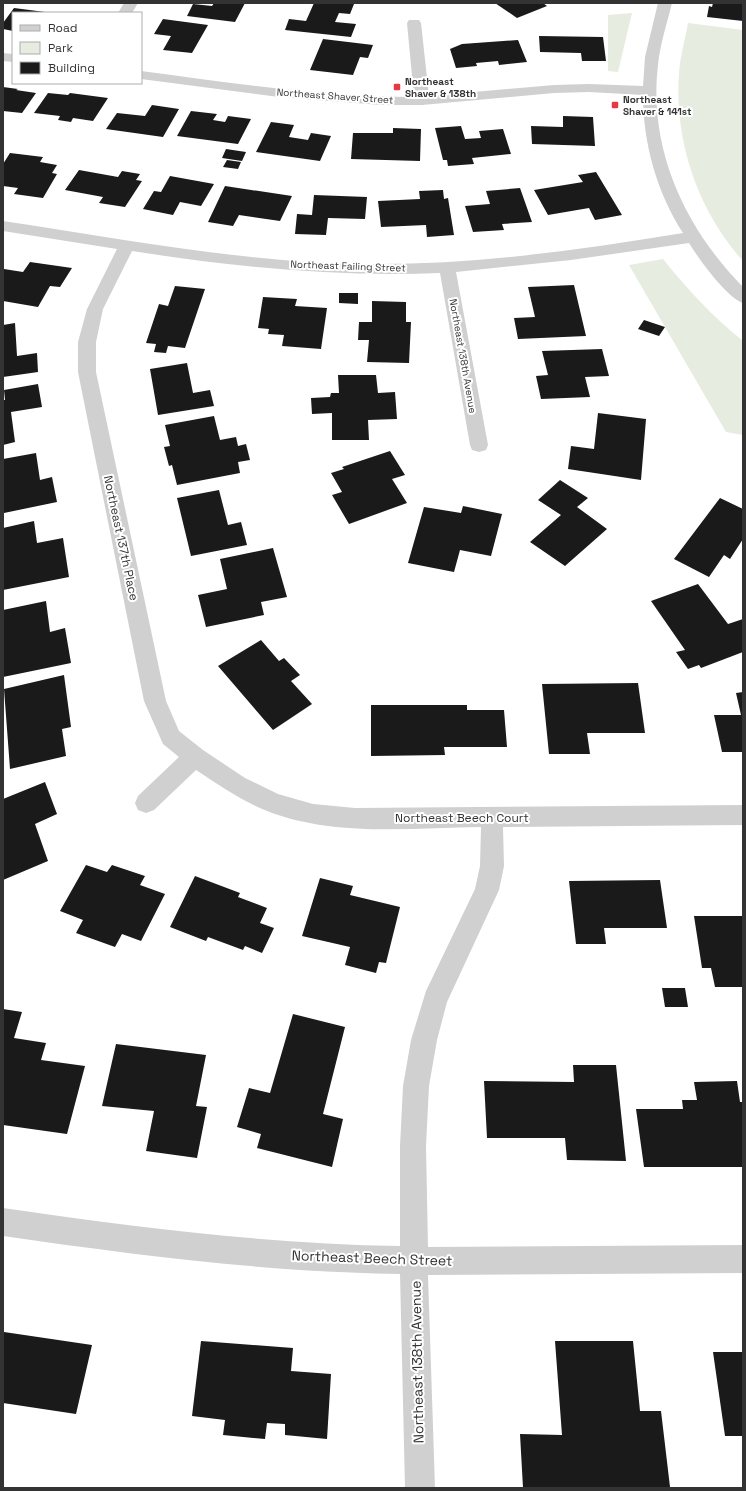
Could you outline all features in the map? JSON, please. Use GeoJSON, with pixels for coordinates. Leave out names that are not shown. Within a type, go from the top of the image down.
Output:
{"type":"FeatureCollection","features":[{"type":"Feature","properties":{"kind":"street"},"geometry":{"type":"LineString","coordinates":[[126,12],[131,3]]}},
{"type":"Feature","properties":{"kind":"street"},"geometry":{"type":"LineString","coordinates":[[665,3],[650,74],[652,122],[657,158],[673,202],[703,254],[743,298]]}},
{"type":"Feature","properties":{"kind":"street"},"geometry":{"type":"LineString","coordinates":[[414,23],[422,101]]}},
{"type":"Feature","properties":{"kind":"street","name":"Northeast Shaver Street"},"geometry":{"type":"LineString","coordinates":[[142,75],[326,97],[381,101],[422,101],[554,89],[589,88],[650,91]]}},
{"type":"Feature","properties":{"kind":"street","name":"Northeast Failing Street"},"geometry":{"type":"LineString","coordinates":[[3,226],[127,245],[292,265],[367,269],[447,268],[521,262],[574,256],[693,237]]}},
{"type":"Feature","properties":{"kind":"street","name":"Northeast 137th Place"},"geometry":{"type":"LineString","coordinates":[[127,245],[96,309],[87,342],[87,372],[155,701],[171,737],[195,757]]}},
{"type":"Feature","properties":{"kind":"street","name":"Northeast 138th Avenue"},"geometry":{"type":"LineString","coordinates":[[447,268],[479,445]]}},
{"type":"Feature","properties":{"kind":"street"},"geometry":{"type":"LineString","coordinates":[[146,803],[195,757]]}},
{"type":"Feature","properties":{"kind":"street","name":"Northeast Beech Court"},"geometry":{"type":"LineString","coordinates":[[195,757],[237,785],[273,803],[313,814],[355,818],[743,815]]}},
{"type":"Feature","properties":{"kind":"street","name":"Northeast 138th Avenue"},"geometry":{"type":"LineString","coordinates":[[420,1488],[414,1261],[413,1146],[416,1086],[424,1040],[435,1000],[487,890],[492,866],[492,818]]}},
{"type":"Feature","properties":{"kind":"street","name":"Northeast Beech Street"},"geometry":{"type":"LineString","coordinates":[[3,1222],[165,1245],[277,1255],[414,1261],[743,1259]]}},
{"type":"Feature","properties":{"kind":"green space"},"geometry":{"type":"Polygon","coordinates":[[[632,13],[618,72],[608,71],[608,15],[632,13]]]}},
{"type":"Feature","properties":{"kind":"green space"},"geometry":{"type":"Polygon","coordinates":[[[688,23],[743,30],[743,261],[713,220],[692,174],[685,149],[678,99],[681,55],[688,23]]]}},
{"type":"Feature","properties":{"kind":"green space"},"geometry":{"type":"Polygon","coordinates":[[[663,259],[701,302],[743,341],[743,435],[726,432],[629,265],[663,259]]]}},
{"type":"Feature","properties":{"kind":"building"},"geometry":{"type":"Polygon","coordinates":[[[214,3],[245,3],[235,22],[187,16],[193,4],[212,6],[214,3]]]}},
{"type":"Feature","properties":{"kind":"building"},"geometry":{"type":"Polygon","coordinates":[[[314,3],[354,4],[350,14],[339,13],[335,22],[356,24],[351,37],[285,30],[289,19],[306,21],[314,3]]]}},
{"type":"Feature","properties":{"kind":"building"},"geometry":{"type":"Polygon","coordinates":[[[495,3],[543,3],[547,6],[517,18],[495,3]]]}},
{"type":"Feature","properties":{"kind":"building"},"geometry":{"type":"Polygon","coordinates":[[[713,3],[743,3],[743,21],[707,17],[709,6],[712,7],[713,3]]]}},
{"type":"Feature","properties":{"kind":"building"},"geometry":{"type":"Polygon","coordinates":[[[14,8],[45,12],[12,12],[12,31],[3,29],[3,23],[14,8]]]}},
{"type":"Feature","properties":{"kind":"building"},"geometry":{"type":"Polygon","coordinates":[[[163,19],[208,25],[192,53],[163,50],[171,36],[154,34],[163,19]]]}},
{"type":"Feature","properties":{"kind":"building"},"geometry":{"type":"Polygon","coordinates":[[[539,36],[603,37],[606,61],[582,61],[581,53],[540,52],[539,36]]]}},
{"type":"Feature","properties":{"kind":"building"},"geometry":{"type":"Polygon","coordinates":[[[323,39],[373,45],[368,58],[360,57],[353,75],[310,70],[323,39]]]}},
{"type":"Feature","properties":{"kind":"building"},"geometry":{"type":"Polygon","coordinates":[[[518,40],[527,62],[499,65],[498,61],[476,63],[477,66],[456,68],[450,49],[462,44],[518,40]]]}},
{"type":"Feature","properties":{"kind":"building"},"geometry":{"type":"Polygon","coordinates":[[[3,87],[36,93],[22,113],[3,111],[3,87]]]}},
{"type":"Feature","properties":{"kind":"building"},"geometry":{"type":"Polygon","coordinates":[[[48,93],[68,95],[70,93],[108,98],[93,121],[73,118],[71,122],[58,120],[60,116],[34,113],[48,93]]]}},
{"type":"Feature","properties":{"kind":"building"},"geometry":{"type":"Polygon","coordinates":[[[152,105],[179,109],[163,137],[106,129],[117,113],[145,116],[152,105]]]}},
{"type":"Feature","properties":{"kind":"building"},"geometry":{"type":"Polygon","coordinates":[[[191,111],[217,114],[213,120],[225,122],[228,116],[251,119],[238,144],[177,136],[191,111]]]}},
{"type":"Feature","properties":{"kind":"building"},"geometry":{"type":"Polygon","coordinates":[[[563,116],[593,117],[595,146],[532,144],[531,126],[563,127],[563,116]]]}},
{"type":"Feature","properties":{"kind":"building"},"geometry":{"type":"Polygon","coordinates":[[[271,122],[294,125],[289,137],[308,140],[311,133],[331,136],[320,161],[256,152],[271,122]]]}},
{"type":"Feature","properties":{"kind":"building"},"geometry":{"type":"Polygon","coordinates":[[[461,126],[465,139],[481,138],[479,131],[503,129],[511,154],[472,158],[474,164],[448,166],[447,160],[443,160],[435,128],[461,126]]]}},
{"type":"Feature","properties":{"kind":"building"},"geometry":{"type":"Polygon","coordinates":[[[393,128],[421,129],[420,161],[351,159],[353,133],[393,133],[393,128]]]}},
{"type":"Feature","properties":{"kind":"building"},"geometry":{"type":"Polygon","coordinates":[[[226,149],[246,152],[242,161],[222,158],[226,149]]]}},
{"type":"Feature","properties":{"kind":"building"},"geometry":{"type":"Polygon","coordinates":[[[10,153],[43,157],[40,162],[57,165],[52,173],[57,174],[43,198],[14,194],[18,188],[3,186],[3,164],[10,153]]]}},
{"type":"Feature","properties":{"kind":"building"},"geometry":{"type":"Polygon","coordinates":[[[227,160],[241,162],[238,169],[223,167],[227,160]]]}},
{"type":"Feature","properties":{"kind":"building"},"geometry":{"type":"Polygon","coordinates":[[[79,170],[118,177],[122,171],[140,174],[136,180],[142,181],[125,207],[99,203],[103,197],[65,190],[79,170]]]}},
{"type":"Feature","properties":{"kind":"building"},"geometry":{"type":"Polygon","coordinates":[[[596,172],[622,215],[595,220],[589,208],[548,215],[534,190],[583,182],[578,175],[596,172]]]}},
{"type":"Feature","properties":{"kind":"building"},"geometry":{"type":"Polygon","coordinates":[[[170,176],[214,184],[201,206],[180,202],[173,215],[143,209],[154,191],[161,192],[170,176]]]}},
{"type":"Feature","properties":{"kind":"building"},"geometry":{"type":"Polygon","coordinates":[[[225,186],[292,196],[280,221],[239,215],[233,226],[208,222],[225,186]]]}},
{"type":"Feature","properties":{"kind":"building"},"geometry":{"type":"Polygon","coordinates":[[[520,188],[532,222],[502,224],[504,230],[473,232],[465,206],[490,204],[486,191],[520,188]]]}},
{"type":"Feature","properties":{"kind":"building"},"geometry":{"type":"Polygon","coordinates":[[[443,190],[444,199],[448,198],[454,235],[427,237],[426,225],[381,227],[378,201],[420,199],[419,191],[443,190]]]}},
{"type":"Feature","properties":{"kind":"building"},"geometry":{"type":"Polygon","coordinates":[[[314,195],[367,197],[365,219],[328,218],[326,235],[295,234],[297,214],[312,215],[314,195]]]}},
{"type":"Feature","properties":{"kind":"building"},"geometry":{"type":"Polygon","coordinates":[[[30,262],[72,268],[60,287],[50,286],[38,307],[3,301],[4,269],[23,272],[30,262]]]}},
{"type":"Feature","properties":{"kind":"building"},"geometry":{"type":"Polygon","coordinates":[[[574,285],[586,336],[518,339],[514,318],[535,317],[528,287],[574,285]]]}},
{"type":"Feature","properties":{"kind":"building"},"geometry":{"type":"Polygon","coordinates":[[[175,286],[205,289],[185,348],[168,346],[166,353],[154,352],[156,344],[146,343],[159,304],[168,306],[175,286]]]}},
{"type":"Feature","properties":{"kind":"building"},"geometry":{"type":"Polygon","coordinates":[[[339,293],[358,293],[358,304],[339,303],[339,293]]]}},
{"type":"Feature","properties":{"kind":"building"},"geometry":{"type":"Polygon","coordinates":[[[263,297],[297,299],[295,306],[327,308],[321,349],[282,346],[284,335],[268,334],[269,329],[258,328],[263,297]]]}},
{"type":"Feature","properties":{"kind":"building"},"geometry":{"type":"Polygon","coordinates":[[[372,301],[406,302],[406,322],[411,322],[409,363],[367,362],[369,340],[358,340],[359,322],[372,322],[372,301]]]}},
{"type":"Feature","properties":{"kind":"building"},"geometry":{"type":"Polygon","coordinates":[[[644,320],[665,327],[659,336],[638,329],[644,320]]]}},
{"type":"Feature","properties":{"kind":"building"},"geometry":{"type":"Polygon","coordinates":[[[15,323],[17,356],[37,353],[38,372],[3,377],[3,325],[15,323]]]}},
{"type":"Feature","properties":{"kind":"building"},"geometry":{"type":"Polygon","coordinates":[[[602,349],[609,376],[585,377],[590,397],[541,399],[536,376],[548,375],[542,351],[602,349]]]}},
{"type":"Feature","properties":{"kind":"building"},"geometry":{"type":"Polygon","coordinates":[[[187,363],[193,393],[210,390],[214,406],[158,415],[150,369],[187,363]]]}},
{"type":"Feature","properties":{"kind":"building"},"geometry":{"type":"Polygon","coordinates":[[[338,375],[376,375],[378,393],[395,392],[397,419],[368,420],[369,440],[332,440],[332,413],[312,414],[311,398],[330,397],[331,393],[339,393],[338,375]]]}},
{"type":"Feature","properties":{"kind":"building"},"geometry":{"type":"Polygon","coordinates":[[[38,384],[42,407],[11,412],[15,442],[3,445],[4,390],[38,384]]]}},
{"type":"Feature","properties":{"kind":"building"},"geometry":{"type":"Polygon","coordinates":[[[598,413],[646,419],[641,480],[568,469],[571,446],[594,449],[598,413]]]}},
{"type":"Feature","properties":{"kind":"building"},"geometry":{"type":"Polygon","coordinates":[[[214,416],[220,440],[236,437],[238,446],[246,444],[250,460],[238,462],[240,473],[177,485],[172,465],[169,466],[164,447],[170,446],[165,425],[214,416]]]}},
{"type":"Feature","properties":{"kind":"building"},"geometry":{"type":"Polygon","coordinates":[[[390,451],[405,475],[392,479],[407,503],[349,524],[332,495],[342,492],[331,473],[344,469],[342,467],[390,451]]]}},
{"type":"Feature","properties":{"kind":"building"},"geometry":{"type":"Polygon","coordinates":[[[36,453],[40,480],[52,477],[57,502],[4,513],[3,459],[36,453]]]}},
{"type":"Feature","properties":{"kind":"building"},"geometry":{"type":"Polygon","coordinates":[[[560,480],[588,498],[577,507],[607,529],[565,566],[530,542],[561,515],[538,500],[560,480]]]}},
{"type":"Feature","properties":{"kind":"building"},"geometry":{"type":"Polygon","coordinates":[[[219,490],[228,525],[241,522],[247,545],[191,556],[177,498],[219,490]]]}},
{"type":"Feature","properties":{"kind":"building"},"geometry":{"type":"Polygon","coordinates":[[[720,498],[743,509],[743,539],[730,559],[724,555],[709,577],[674,559],[720,498]]]}},
{"type":"Feature","properties":{"kind":"building"},"geometry":{"type":"Polygon","coordinates":[[[463,506],[502,514],[491,556],[460,550],[454,572],[408,563],[424,507],[461,513],[463,506]]]}},
{"type":"Feature","properties":{"kind":"building"},"geometry":{"type":"Polygon","coordinates":[[[34,521],[37,543],[63,538],[69,577],[3,590],[3,528],[34,521]]]}},
{"type":"Feature","properties":{"kind":"building"},"geometry":{"type":"Polygon","coordinates":[[[273,548],[287,597],[261,602],[264,615],[206,627],[198,595],[227,589],[220,559],[273,548]]]}},
{"type":"Feature","properties":{"kind":"building"},"geometry":{"type":"Polygon","coordinates":[[[698,584],[728,624],[743,619],[743,652],[701,668],[699,665],[688,669],[676,652],[685,650],[651,601],[698,584]]]}},
{"type":"Feature","properties":{"kind":"building"},"geometry":{"type":"Polygon","coordinates":[[[46,601],[50,632],[65,628],[71,663],[3,677],[3,610],[46,601]]]}},
{"type":"Feature","properties":{"kind":"building"},"geometry":{"type":"Polygon","coordinates":[[[261,640],[279,661],[284,658],[300,675],[291,681],[312,704],[273,730],[218,666],[261,640]]]}},
{"type":"Feature","properties":{"kind":"building"},"geometry":{"type":"Polygon","coordinates":[[[64,675],[71,727],[62,729],[66,756],[10,769],[4,689],[64,675]]]}},
{"type":"Feature","properties":{"kind":"building"},"geometry":{"type":"Polygon","coordinates":[[[638,683],[645,733],[587,733],[590,754],[549,754],[542,684],[638,683]]]}},
{"type":"Feature","properties":{"kind":"building"},"geometry":{"type":"Polygon","coordinates":[[[743,692],[743,752],[722,752],[714,715],[741,715],[736,693],[743,692]]]}},
{"type":"Feature","properties":{"kind":"building"},"geometry":{"type":"Polygon","coordinates":[[[371,705],[467,705],[467,710],[504,710],[507,747],[444,747],[445,755],[371,756],[371,705]]]}},
{"type":"Feature","properties":{"kind":"building"},"geometry":{"type":"Polygon","coordinates":[[[45,782],[57,814],[35,824],[48,861],[3,880],[3,799],[45,782]]]}},
{"type":"Feature","properties":{"kind":"building"},"geometry":{"type":"Polygon","coordinates":[[[86,865],[107,872],[112,865],[145,876],[140,885],[165,894],[141,941],[122,934],[115,947],[76,933],[83,920],[60,911],[86,865]]]}},
{"type":"Feature","properties":{"kind":"building"},"geometry":{"type":"Polygon","coordinates":[[[195,876],[240,893],[238,897],[267,908],[260,923],[274,928],[262,953],[245,946],[243,950],[208,937],[206,941],[170,927],[195,876]]]}},
{"type":"Feature","properties":{"kind":"building"},"geometry":{"type":"Polygon","coordinates":[[[320,878],[353,886],[350,895],[400,907],[386,963],[379,962],[376,973],[345,965],[350,947],[302,936],[320,878]]]}},
{"type":"Feature","properties":{"kind":"building"},"geometry":{"type":"Polygon","coordinates":[[[660,880],[667,928],[604,928],[606,944],[576,944],[569,881],[660,880]]]}},
{"type":"Feature","properties":{"kind":"building"},"geometry":{"type":"Polygon","coordinates":[[[694,916],[743,916],[743,987],[715,987],[711,968],[702,968],[694,916]]]}},
{"type":"Feature","properties":{"kind":"building"},"geometry":{"type":"Polygon","coordinates":[[[662,988],[685,988],[688,1007],[665,1007],[662,988]]]}},
{"type":"Feature","properties":{"kind":"building"},"geometry":{"type":"Polygon","coordinates":[[[3,1009],[22,1012],[14,1038],[46,1043],[41,1060],[85,1066],[67,1134],[3,1125],[3,1009]]]}},
{"type":"Feature","properties":{"kind":"building"},"geometry":{"type":"Polygon","coordinates":[[[293,1014],[345,1027],[323,1114],[343,1119],[332,1167],[257,1148],[261,1134],[237,1127],[249,1088],[270,1093],[293,1014]]]}},
{"type":"Feature","properties":{"kind":"building"},"geometry":{"type":"Polygon","coordinates":[[[116,1044],[206,1055],[196,1106],[207,1107],[197,1158],[146,1151],[154,1111],[102,1106],[116,1044]]]}},
{"type":"Feature","properties":{"kind":"building"},"geometry":{"type":"Polygon","coordinates":[[[573,1065],[616,1065],[626,1161],[567,1160],[565,1138],[487,1138],[484,1081],[574,1082],[573,1065]]]}},
{"type":"Feature","properties":{"kind":"building"},"geometry":{"type":"Polygon","coordinates":[[[737,1081],[740,1102],[743,1102],[743,1167],[644,1167],[636,1109],[683,1109],[682,1100],[697,1100],[694,1082],[737,1081]]]}},
{"type":"Feature","properties":{"kind":"building"},"geometry":{"type":"Polygon","coordinates":[[[4,1332],[92,1345],[76,1414],[3,1403],[4,1332]]]}},
{"type":"Feature","properties":{"kind":"building"},"geometry":{"type":"Polygon","coordinates":[[[201,1341],[293,1348],[291,1371],[331,1374],[327,1439],[285,1435],[285,1424],[267,1423],[265,1439],[223,1435],[225,1420],[192,1416],[201,1341]]]}},
{"type":"Feature","properties":{"kind":"building"},"geometry":{"type":"Polygon","coordinates":[[[555,1341],[633,1341],[640,1411],[661,1411],[670,1487],[523,1488],[520,1434],[562,1435],[555,1341]]]}},
{"type":"Feature","properties":{"kind":"building"},"geometry":{"type":"Polygon","coordinates":[[[713,1352],[743,1352],[743,1436],[725,1436],[713,1352]]]}},
{"type":"Feature","properties":{"kind":"place","name":"Northeast Shaver & 138th"},"geometry":{"type":"Point","coordinates":[397,87]}},
{"type":"Feature","properties":{"kind":"place","name":"Northeast Shaver & 141st"},"geometry":{"type":"Point","coordinates":[615,105]}}]}
